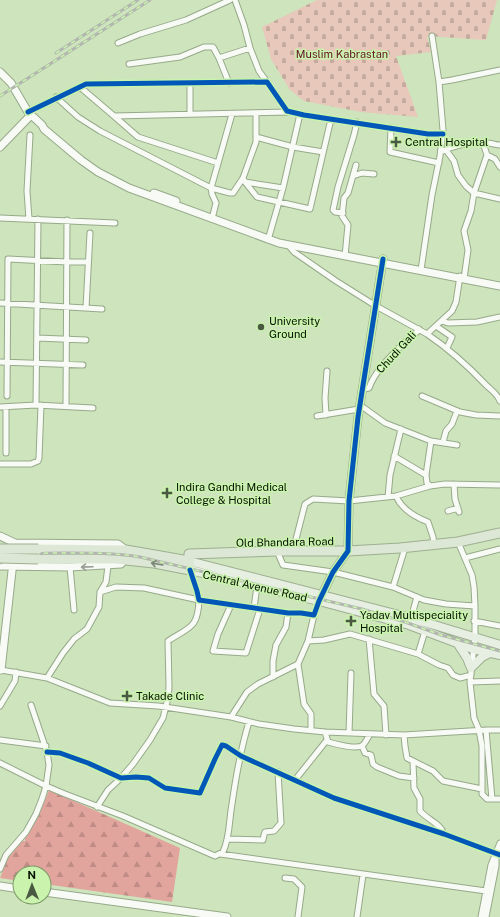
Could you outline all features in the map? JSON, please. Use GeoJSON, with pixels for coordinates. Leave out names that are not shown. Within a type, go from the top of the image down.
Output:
{"type":"FeatureCollection","features":[{"type":"Feature","properties":{"kind":"highway","name":"Old Bhandara Road"},"geometry":{"type":"LineString","coordinates":[[189,562],[277,551],[348,551],[405,548],[458,542],[500,533]]}},
{"type":"Feature","properties":{"kind":"highway"},"geometry":{"type":"LineString","coordinates":[[0,550],[38,554]]}},
{"type":"Feature","properties":{"kind":"highway"},"geometry":{"type":"LineString","coordinates":[[0,558],[38,554],[122,550],[189,562]]}},
{"type":"Feature","properties":{"kind":"highway","name":"Central Avenue Road"},"geometry":{"type":"LineString","coordinates":[[38,554],[154,563],[189,562]]}},
{"type":"Feature","properties":{"kind":"main road"},"geometry":{"type":"LineString","coordinates":[[0,72],[11,83],[30,113],[42,125],[46,126],[102,170],[132,185],[269,238],[421,268],[500,286]]}},
{"type":"Feature","properties":{"kind":"main road"},"geometry":{"type":"LineString","coordinates":[[0,147],[30,113]]}},
{"type":"Feature","properties":{"kind":"main road"},"geometry":{"type":"LineString","coordinates":[[189,208],[213,215],[289,246],[345,254]]}},
{"type":"Feature","properties":{"kind":"main road"},"geometry":{"type":"LineString","coordinates":[[321,598],[333,572],[348,551],[348,501],[359,407],[382,261]]}},
{"type":"Feature","properties":{"kind":"main road"},"geometry":{"type":"LineString","coordinates":[[462,277],[500,282]]}},
{"type":"Feature","properties":{"kind":"main road"},"geometry":{"type":"LineString","coordinates":[[0,536],[15,543],[118,544],[122,550]]}},
{"type":"Feature","properties":{"kind":"main road"},"geometry":{"type":"LineString","coordinates":[[1,670],[15,543]]}},
{"type":"Feature","properties":{"kind":"main road"},"geometry":{"type":"LineString","coordinates":[[0,566],[108,566],[120,564],[120,560]]}},
{"type":"Feature","properties":{"kind":"main road","name":"Central Avenue Road"},"geometry":{"type":"LineString","coordinates":[[189,562],[257,586],[321,598],[410,618],[500,645]]}},
{"type":"Feature","properties":{"kind":"main road","name":"Central Avenue Road"},"geometry":{"type":"LineString","coordinates":[[189,562],[321,598],[409,625],[473,649],[500,655]]}},
{"type":"Feature","properties":{"kind":"main road"},"geometry":{"type":"LineString","coordinates":[[458,644],[467,658],[471,672]]}},
{"type":"Feature","properties":{"kind":"main road"},"geometry":{"type":"LineString","coordinates":[[471,672],[482,657],[490,653]]}},
{"type":"Feature","properties":{"kind":"main road"},"geometry":{"type":"LineString","coordinates":[[0,886],[12,888]]}},
{"type":"Feature","properties":{"kind":"main road"},"geometry":{"type":"LineString","coordinates":[[52,893],[227,917]]}},
{"type":"Feature","properties":{"kind":"street"},"geometry":{"type":"LineString","coordinates":[[118,43],[140,34],[186,20],[230,0]]}},
{"type":"Feature","properties":{"kind":"street"},"geometry":{"type":"LineString","coordinates":[[235,0],[259,72],[287,111],[428,134],[443,134]]}},
{"type":"Feature","properties":{"kind":"street"},"geometry":{"type":"LineString","coordinates":[[421,268],[432,195],[443,151],[439,82],[432,36]]}},
{"type":"Feature","properties":{"kind":"street"},"geometry":{"type":"LineString","coordinates":[[130,64],[180,57],[204,47],[212,47],[219,58],[229,83]]}},
{"type":"Feature","properties":{"kind":"street"},"geometry":{"type":"LineString","coordinates":[[219,58],[250,48]]}},
{"type":"Feature","properties":{"kind":"street"},"geometry":{"type":"LineString","coordinates":[[439,82],[500,70]]}},
{"type":"Feature","properties":{"kind":"street"},"geometry":{"type":"LineString","coordinates":[[30,113],[56,98],[86,84],[267,82]]}},
{"type":"Feature","properties":{"kind":"street"},"geometry":{"type":"LineString","coordinates":[[190,83],[190,114]]}},
{"type":"Feature","properties":{"kind":"street"},"geometry":{"type":"LineString","coordinates":[[80,87],[138,137],[218,163]]}},
{"type":"Feature","properties":{"kind":"street"},"geometry":{"type":"LineString","coordinates":[[56,98],[78,117],[100,131],[211,188],[230,193],[233,193],[244,180],[256,142],[256,113]]}},
{"type":"Feature","properties":{"kind":"street"},"geometry":{"type":"LineString","coordinates":[[114,116],[291,112]]}},
{"type":"Feature","properties":{"kind":"street"},"geometry":{"type":"LineString","coordinates":[[213,215],[216,201],[212,194],[211,188],[232,114]]}},
{"type":"Feature","properties":{"kind":"street"},"geometry":{"type":"LineString","coordinates":[[269,238],[283,188],[300,114]]}},
{"type":"Feature","properties":{"kind":"street"},"geometry":{"type":"LineString","coordinates":[[244,180],[257,197],[310,208],[331,119]]}},
{"type":"Feature","properties":{"kind":"street"},"geometry":{"type":"LineString","coordinates":[[343,213],[335,212],[333,210],[338,187],[357,122]]}},
{"type":"Feature","properties":{"kind":"street"},"geometry":{"type":"LineString","coordinates":[[391,128],[390,152],[439,163]]}},
{"type":"Feature","properties":{"kind":"street"},"geometry":{"type":"LineString","coordinates":[[29,219],[27,190],[30,136]]}},
{"type":"Feature","properties":{"kind":"street"},"geometry":{"type":"LineString","coordinates":[[256,137],[293,147],[323,152]]}},
{"type":"Feature","properties":{"kind":"street"},"geometry":{"type":"LineString","coordinates":[[443,151],[454,146],[468,143],[500,145]]}},
{"type":"Feature","properties":{"kind":"street"},"geometry":{"type":"LineString","coordinates":[[428,334],[452,311],[456,302],[468,250],[464,231],[471,211],[474,193],[487,155],[483,143]]}},
{"type":"Feature","properties":{"kind":"street"},"geometry":{"type":"LineString","coordinates":[[443,151],[454,161],[458,175],[466,186],[474,193],[500,199]]}},
{"type":"Feature","properties":{"kind":"street"},"geometry":{"type":"LineString","coordinates":[[487,155],[495,159],[500,168]]}},
{"type":"Feature","properties":{"kind":"street"},"geometry":{"type":"LineString","coordinates":[[345,254],[348,225],[342,216],[344,198],[348,192],[356,165]]}},
{"type":"Feature","properties":{"kind":"street"},"geometry":{"type":"LineString","coordinates":[[353,176],[362,173],[374,174]]}},
{"type":"Feature","properties":{"kind":"street"},"geometry":{"type":"LineString","coordinates":[[244,180],[283,188]]}},
{"type":"Feature","properties":{"kind":"street"},"geometry":{"type":"LineString","coordinates":[[0,218],[115,223]]}},
{"type":"Feature","properties":{"kind":"street"},"geometry":{"type":"LineString","coordinates":[[0,464],[31,464],[38,461],[39,458],[37,363],[38,219]]}},
{"type":"Feature","properties":{"kind":"street"},"geometry":{"type":"LineString","coordinates":[[66,406],[67,220]]}},
{"type":"Feature","properties":{"kind":"street"},"geometry":{"type":"LineString","coordinates":[[86,308],[90,233]]}},
{"type":"Feature","properties":{"kind":"street"},"geometry":{"type":"LineString","coordinates":[[289,246],[294,252],[376,306],[428,334],[447,348],[478,376],[497,395],[500,401]]}},
{"type":"Feature","properties":{"kind":"street"},"geometry":{"type":"LineString","coordinates":[[7,396],[8,259],[88,262]]}},
{"type":"Feature","properties":{"kind":"street"},"geometry":{"type":"LineString","coordinates":[[0,303],[102,309]]}},
{"type":"Feature","properties":{"kind":"street"},"geometry":{"type":"LineString","coordinates":[[442,321],[448,323],[477,322],[500,317]]}},
{"type":"Feature","properties":{"kind":"street"},"geometry":{"type":"LineString","coordinates":[[436,326],[452,337],[447,348]]}},
{"type":"Feature","properties":{"kind":"street","name":"Chudi Gali"},"geometry":{"type":"LineString","coordinates":[[361,394],[364,389],[369,388],[372,379],[391,356],[419,329]]}},
{"type":"Feature","properties":{"kind":"street"},"geometry":{"type":"LineString","coordinates":[[37,338],[86,340]]}},
{"type":"Feature","properties":{"kind":"street"},"geometry":{"type":"LineString","coordinates":[[0,362],[83,365]]}},
{"type":"Feature","properties":{"kind":"street"},"geometry":{"type":"LineString","coordinates":[[326,415],[325,398],[327,372]]}},
{"type":"Feature","properties":{"kind":"street"},"geometry":{"type":"LineString","coordinates":[[422,396],[430,398],[457,411],[476,415],[500,416]]}},
{"type":"Feature","properties":{"kind":"street"},"geometry":{"type":"LineString","coordinates":[[0,407],[38,405],[93,408]]}},
{"type":"Feature","properties":{"kind":"street"},"geometry":{"type":"LineString","coordinates":[[6,407],[6,453]]}},
{"type":"Feature","properties":{"kind":"street"},"geometry":{"type":"LineString","coordinates":[[317,416],[359,407],[385,423],[431,441],[457,444]]}},
{"type":"Feature","properties":{"kind":"street"},"geometry":{"type":"LineString","coordinates":[[443,442],[446,431],[452,424],[457,411]]}},
{"type":"Feature","properties":{"kind":"street"},"geometry":{"type":"LineString","coordinates":[[388,497],[390,475],[401,429]]}},
{"type":"Feature","properties":{"kind":"street"},"geometry":{"type":"LineString","coordinates":[[430,486],[426,475],[431,441]]}},
{"type":"Feature","properties":{"kind":"street"},"geometry":{"type":"LineString","coordinates":[[394,456],[426,475]]}},
{"type":"Feature","properties":{"kind":"street"},"geometry":{"type":"LineString","coordinates":[[293,551],[305,504],[313,499],[348,501],[396,496],[430,486],[454,484],[500,485]]}},
{"type":"Feature","properties":{"kind":"street"},"geometry":{"type":"LineString","coordinates":[[448,511],[458,510],[455,499],[454,484]]}},
{"type":"Feature","properties":{"kind":"street"},"geometry":{"type":"LineString","coordinates":[[396,496],[398,502],[410,514],[428,522],[434,544]]}},
{"type":"Feature","properties":{"kind":"street"},"geometry":{"type":"LineString","coordinates":[[458,542],[472,575],[474,587],[475,637],[470,682],[474,718],[479,730],[483,759],[482,789],[484,797],[487,799],[500,799]]}},
{"type":"Feature","properties":{"kind":"street"},"geometry":{"type":"LineString","coordinates":[[393,587],[405,548]]}},
{"type":"Feature","properties":{"kind":"street"},"geometry":{"type":"LineString","coordinates":[[465,558],[500,549]]}},
{"type":"Feature","properties":{"kind":"street"},"geometry":{"type":"LineString","coordinates":[[277,551],[283,565],[333,572],[393,587],[417,597],[446,604],[475,606]]}},
{"type":"Feature","properties":{"kind":"street"},"geometry":{"type":"LineString","coordinates":[[97,807],[108,790],[121,778],[154,734],[163,718],[169,687],[168,641],[192,627],[198,614],[199,600],[189,562]]}},
{"type":"Feature","properties":{"kind":"street"},"geometry":{"type":"LineString","coordinates":[[47,678],[74,639],[86,629],[98,607],[100,592],[106,582],[108,566]]}},
{"type":"Feature","properties":{"kind":"street"},"geometry":{"type":"LineString","coordinates":[[70,567],[74,610]]}},
{"type":"Feature","properties":{"kind":"street"},"geometry":{"type":"LineString","coordinates":[[254,608],[257,586]]}},
{"type":"Feature","properties":{"kind":"street"},"geometry":{"type":"LineString","coordinates":[[100,592],[116,587],[144,588],[199,600],[288,614],[301,613],[314,615]]}},
{"type":"Feature","properties":{"kind":"street"},"geometry":{"type":"LineString","coordinates":[[410,618],[417,597]]}},
{"type":"Feature","properties":{"kind":"street"},"geometry":{"type":"LineString","coordinates":[[311,730],[311,714],[304,704],[298,664],[308,641],[314,615],[321,598]]}},
{"type":"Feature","properties":{"kind":"street"},"geometry":{"type":"LineString","coordinates":[[231,605],[218,634],[213,651],[246,653],[255,629],[260,609]]}},
{"type":"Feature","properties":{"kind":"street"},"geometry":{"type":"LineString","coordinates":[[273,677],[273,662],[276,645],[286,627],[288,614]]}},
{"type":"Feature","properties":{"kind":"street"},"geometry":{"type":"LineString","coordinates":[[474,621],[500,626]]}},
{"type":"Feature","properties":{"kind":"street"},"geometry":{"type":"LineString","coordinates":[[418,654],[426,632]]}},
{"type":"Feature","properties":{"kind":"street"},"geometry":{"type":"LineString","coordinates":[[308,641],[324,640],[350,634],[418,654],[448,668],[453,676],[460,678],[471,672]]}},
{"type":"Feature","properties":{"kind":"street"},"geometry":{"type":"LineString","coordinates":[[369,639],[374,694],[384,706],[386,734]]}},
{"type":"Feature","properties":{"kind":"street"},"geometry":{"type":"LineString","coordinates":[[231,717],[247,692],[258,684],[298,664]]}},
{"type":"Feature","properties":{"kind":"street"},"geometry":{"type":"LineString","coordinates":[[1,670],[47,678],[110,702],[231,717],[259,724],[325,732],[404,735],[500,730]]}},
{"type":"Feature","properties":{"kind":"street"},"geometry":{"type":"LineString","coordinates":[[0,706],[16,681],[16,672]]}},
{"type":"Feature","properties":{"kind":"street"},"geometry":{"type":"LineString","coordinates":[[349,733],[351,673]]}},
{"type":"Feature","properties":{"kind":"street"},"geometry":{"type":"LineString","coordinates":[[470,682],[500,681]]}},
{"type":"Feature","properties":{"kind":"street"},"geometry":{"type":"LineString","coordinates":[[0,869],[6,855],[26,832],[36,814],[46,786],[49,765],[46,746],[31,705]]}},
{"type":"Feature","properties":{"kind":"street"},"geometry":{"type":"LineString","coordinates":[[219,854],[223,852],[227,839],[233,796],[250,722]]}},
{"type":"Feature","properties":{"kind":"street"},"geometry":{"type":"LineString","coordinates":[[486,730],[492,799]]}},
{"type":"Feature","properties":{"kind":"street"},"geometry":{"type":"LineString","coordinates":[[325,732],[328,742],[343,746],[362,746]]}},
{"type":"Feature","properties":{"kind":"street"},"geometry":{"type":"LineString","coordinates":[[362,746],[370,734]]}},
{"type":"Feature","properties":{"kind":"street"},"geometry":{"type":"LineString","coordinates":[[404,735],[405,752],[408,758],[433,771],[443,781],[482,789]]}},
{"type":"Feature","properties":{"kind":"street"},"geometry":{"type":"LineString","coordinates":[[0,740],[46,746]]}},
{"type":"Feature","properties":{"kind":"street"},"geometry":{"type":"LineString","coordinates":[[295,780],[327,740]]}},
{"type":"Feature","properties":{"kind":"street"},"geometry":{"type":"LineString","coordinates":[[47,752],[60,753],[88,763],[121,778],[149,778],[165,788],[200,793],[222,745],[241,756],[334,798],[444,834],[498,854]]}},
{"type":"Feature","properties":{"kind":"street"},"geometry":{"type":"LineString","coordinates":[[362,746],[365,752],[371,755],[373,764],[376,767],[399,776],[414,778]]}},
{"type":"Feature","properties":{"kind":"street"},"geometry":{"type":"LineString","coordinates":[[414,762],[414,788],[420,799],[420,811],[439,825],[444,834]]}},
{"type":"Feature","properties":{"kind":"street"},"geometry":{"type":"LineString","coordinates":[[0,763],[46,786],[123,816],[215,856],[219,854],[486,891]]}},
{"type":"Feature","properties":{"kind":"street"},"geometry":{"type":"LineString","coordinates":[[227,839],[264,840],[265,832],[274,831],[281,823],[278,772]]}},
{"type":"Feature","properties":{"kind":"street"},"geometry":{"type":"LineString","coordinates":[[486,917],[500,843]]}},
{"type":"Feature","properties":{"kind":"street"},"geometry":{"type":"LineString","coordinates":[[481,917],[491,866],[498,854]]}},
{"type":"Feature","properties":{"kind":"street"},"geometry":{"type":"LineString","coordinates":[[357,917],[363,875]]}},
{"type":"Feature","properties":{"kind":"street"},"geometry":{"type":"LineString","coordinates":[[285,878],[294,879],[302,887],[298,917]]}},
{"type":"Feature","properties":{"kind":"green space","name":"Muslim Kabrastan"},"geometry":{"type":"Polygon","coordinates":[[[317,0],[497,0],[486,40],[427,36],[431,52],[396,56],[418,117],[361,112],[304,101],[290,90],[271,59],[262,27],[317,0]]]}},
{"type":"Feature","properties":{"kind":"green space"},"geometry":{"type":"Polygon","coordinates":[[[49,790],[180,848],[172,902],[52,885],[52,865],[12,865],[12,880],[0,878],[8,858],[20,841],[25,841],[25,837],[39,815],[49,790]]]}},
{"type":"Feature","properties":{"kind":"railway"},"geometry":{"type":"LineString","coordinates":[[56,53],[138,0]]}},
{"type":"Feature","properties":{"kind":"railway"},"geometry":{"type":"LineString","coordinates":[[0,96],[150,0]]}},
{"type":"Feature","properties":{"kind":"railway"},"geometry":{"type":"LineString","coordinates":[[0,563],[17,557],[44,553],[106,554],[140,557],[362,609],[441,635],[500,651]]}},
{"type":"Feature","properties":{"kind":"cycle path"},"geometry":{"type":"LineString","coordinates":[[28,112],[86,84],[267,82],[287,111],[304,115],[428,134],[443,134]]}},
{"type":"Feature","properties":{"kind":"cycle path"},"geometry":{"type":"LineString","coordinates":[[190,570],[199,600],[288,613],[314,615],[333,572],[348,551],[349,501],[358,417],[383,259]]}},
{"type":"Feature","properties":{"kind":"cycle path"},"geometry":{"type":"LineString","coordinates":[[47,752],[60,753],[88,763],[121,778],[149,778],[165,788],[200,793],[222,745],[241,756],[334,798],[444,834],[500,855]]}},
{"type":"Feature","properties":{"kind":"place","name":"Central Hospital"},"geometry":{"type":"Point","coordinates":[396,142]}},
{"type":"Feature","properties":{"kind":"place","name":"University Ground"},"geometry":{"type":"Point","coordinates":[261,327]}},
{"type":"Feature","properties":{"kind":"place","name":"Indira Gandhi Medical College & Hospital"},"geometry":{"type":"Point","coordinates":[167,493]}},
{"type":"Feature","properties":{"kind":"place","name":"Yadav Multispeciality Hospital"},"geometry":{"type":"Point","coordinates":[351,621]}},
{"type":"Feature","properties":{"kind":"place","name":"Takade Clinic"},"geometry":{"type":"Point","coordinates":[127,696]}}]}
